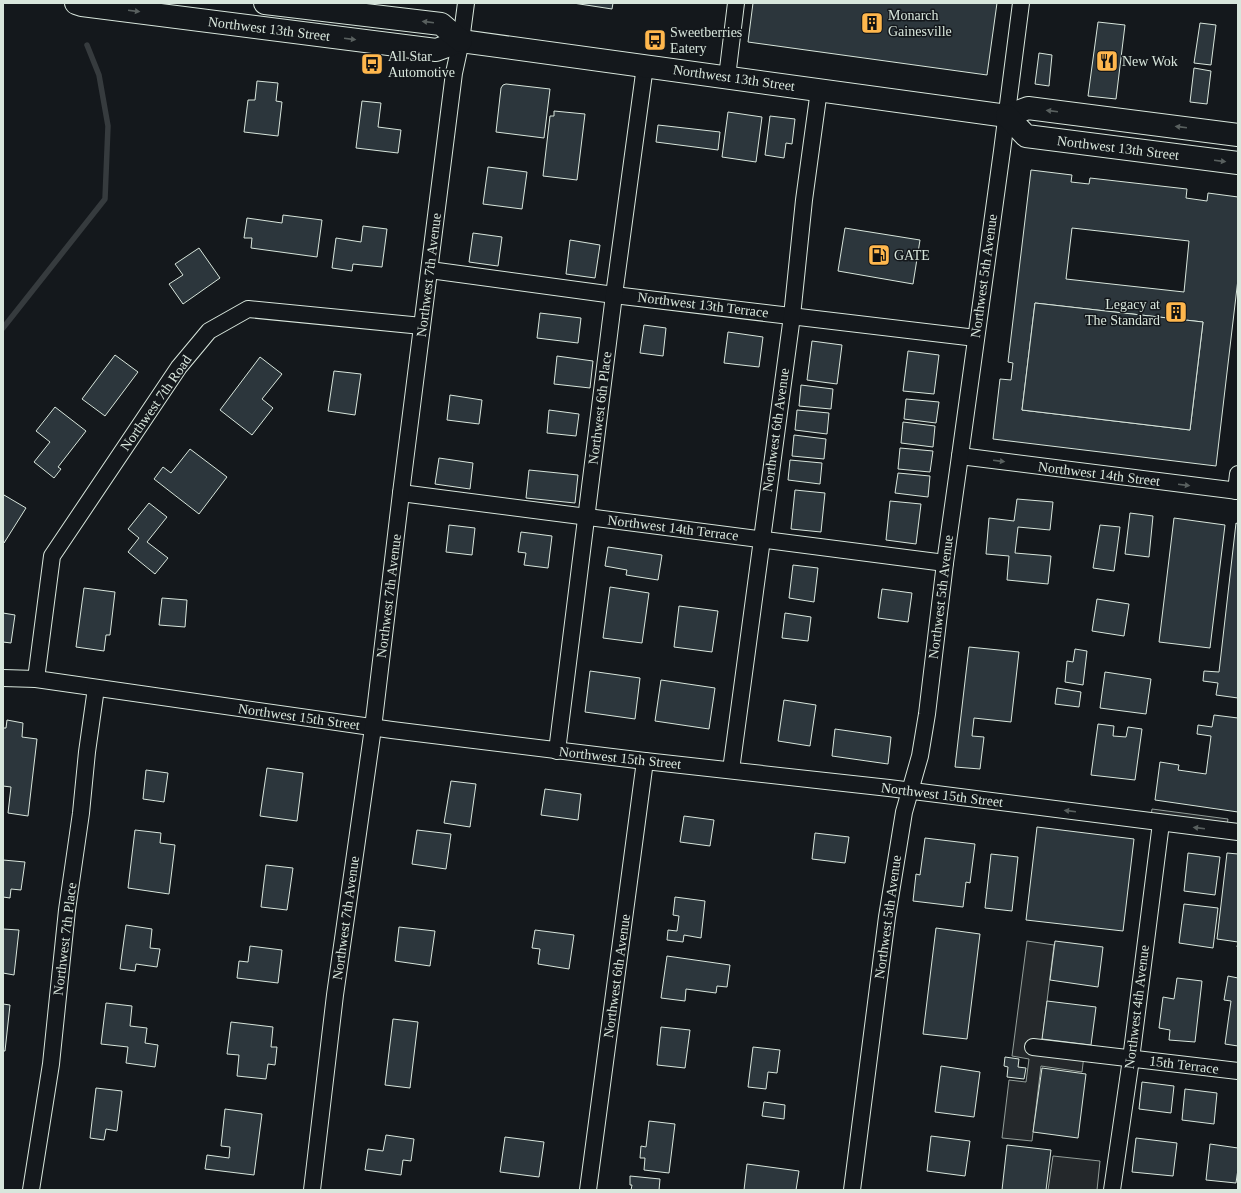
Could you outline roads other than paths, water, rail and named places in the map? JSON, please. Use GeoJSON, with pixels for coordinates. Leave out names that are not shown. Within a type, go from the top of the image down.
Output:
{"type":"FeatureCollection","features":[{"type":"Feature","properties":{"kind":"main road","name":"Northwest 13th Street"},"geometry":{"type":"LineString","coordinates":[[76,3],[82,5],[436,50],[461,41],[1007,116],[1028,108],[1238,135]]}},
{"type":"Feature","properties":{"kind":"main road","name":"Northwest 13th Street"},"geometry":{"type":"LineString","coordinates":[[265,3],[440,24],[461,41]]}},
{"type":"Feature","properties":{"kind":"main road","name":"Northwest 13th Street"},"geometry":{"type":"LineString","coordinates":[[1007,116],[1026,136],[1238,163]]}},
{"type":"Feature","properties":{"kind":"street","name":"Northwest 7th Avenue"},"geometry":{"type":"LineString","coordinates":[[312,1190],[335,995],[373,728],[454,73],[461,41],[466,3]]}},
{"type":"Feature","properties":{"kind":"street"},"geometry":{"type":"LineString","coordinates":[[726,78],[736,3]]}},
{"type":"Feature","properties":{"kind":"street","name":"Northwest 5th Avenue"},"geometry":{"type":"LineString","coordinates":[[852,1190],[887,917],[904,812],[920,756],[927,714],[945,562],[1007,116],[1021,3]]}},
{"type":"Feature","properties":{"kind":"street","name":"Northwest 6th Place"},"geometry":{"type":"LineString","coordinates":[[557,751],[614,295],[645,66]]}},
{"type":"Feature","properties":{"kind":"street","name":"Northwest 6th Avenue"},"geometry":{"type":"LineString","coordinates":[[731,770],[792,316],[804,200],[819,90]]}},
{"type":"Feature","properties":{"kind":"street","name":"Northwest 13th Terrace"},"geometry":{"type":"LineString","coordinates":[[430,270],[614,295],[976,338]]}},
{"type":"Feature","properties":{"kind":"street","name":"Northwest 7th Road"},"geometry":{"type":"LineString","coordinates":[[36,679],[52,556],[178,367],[209,331],[248,309],[422,326]]}},
{"type":"Feature","properties":{"kind":"street","name":"Northwest 14th Street"},"geometry":{"type":"LineString","coordinates":[[960,456],[1237,491]]}},
{"type":"Feature","properties":{"kind":"street"},"geometry":{"type":"LineString","coordinates":[[1237,491],[1238,474]]}},
{"type":"Feature","properties":{"kind":"street","name":"Northwest 14th Terrace"},"geometry":{"type":"LineString","coordinates":[[401,493],[945,562]]}},
{"type":"Feature","properties":{"kind":"street","name":"Northwest 15th Street"},"geometry":{"type":"LineString","coordinates":[[3,678],[36,679],[373,728],[557,751],[910,791],[1238,832]]}},
{"type":"Feature","properties":{"kind":"street","name":"Northwest 7th Place"},"geometry":{"type":"LineString","coordinates":[[31,1190],[51,1064],[67,910],[81,813],[87,752],[96,688]]}},
{"type":"Feature","properties":{"kind":"street","name":"Northwest 6th Avenue"},"geometry":{"type":"LineString","coordinates":[[588,1190],[645,761]]}},
{"type":"Feature","properties":{"kind":"street","name":"Northwest 4th Avenue"},"geometry":{"type":"LineString","coordinates":[[1112,1190],[1131,1059],[1161,823]]}},
{"type":"Feature","properties":{"kind":"street","name":"15th Terrace"},"geometry":{"type":"LineString","coordinates":[[1033,1046],[1238,1071]]}},
{"type":"Feature","properties":{"kind":"waterway"},"geometry":{"type":"LineString","coordinates":[[3,328],[105,199],[108,126],[99,75],[87,45]]}},
{"type":"Feature","properties":{"kind":"place","name":"Monarch Gainesville"},"geometry":{"type":"Point","coordinates":[872,23]}},
{"type":"Feature","properties":{"kind":"place","name":"Sweetberries Eatery"},"geometry":{"type":"Point","coordinates":[655,40]}},
{"type":"Feature","properties":{"kind":"place","name":"New Wok"},"geometry":{"type":"Point","coordinates":[1107,61]}},
{"type":"Feature","properties":{"kind":"place","name":"All Star Automotive"},"geometry":{"type":"Point","coordinates":[372,64]}},
{"type":"Feature","properties":{"kind":"place","name":"GATE"},"geometry":{"type":"Point","coordinates":[879,255]}},
{"type":"Feature","properties":{"kind":"place","name":"Legacy at The Standard"},"geometry":{"type":"Point","coordinates":[1176,312]}}]}
